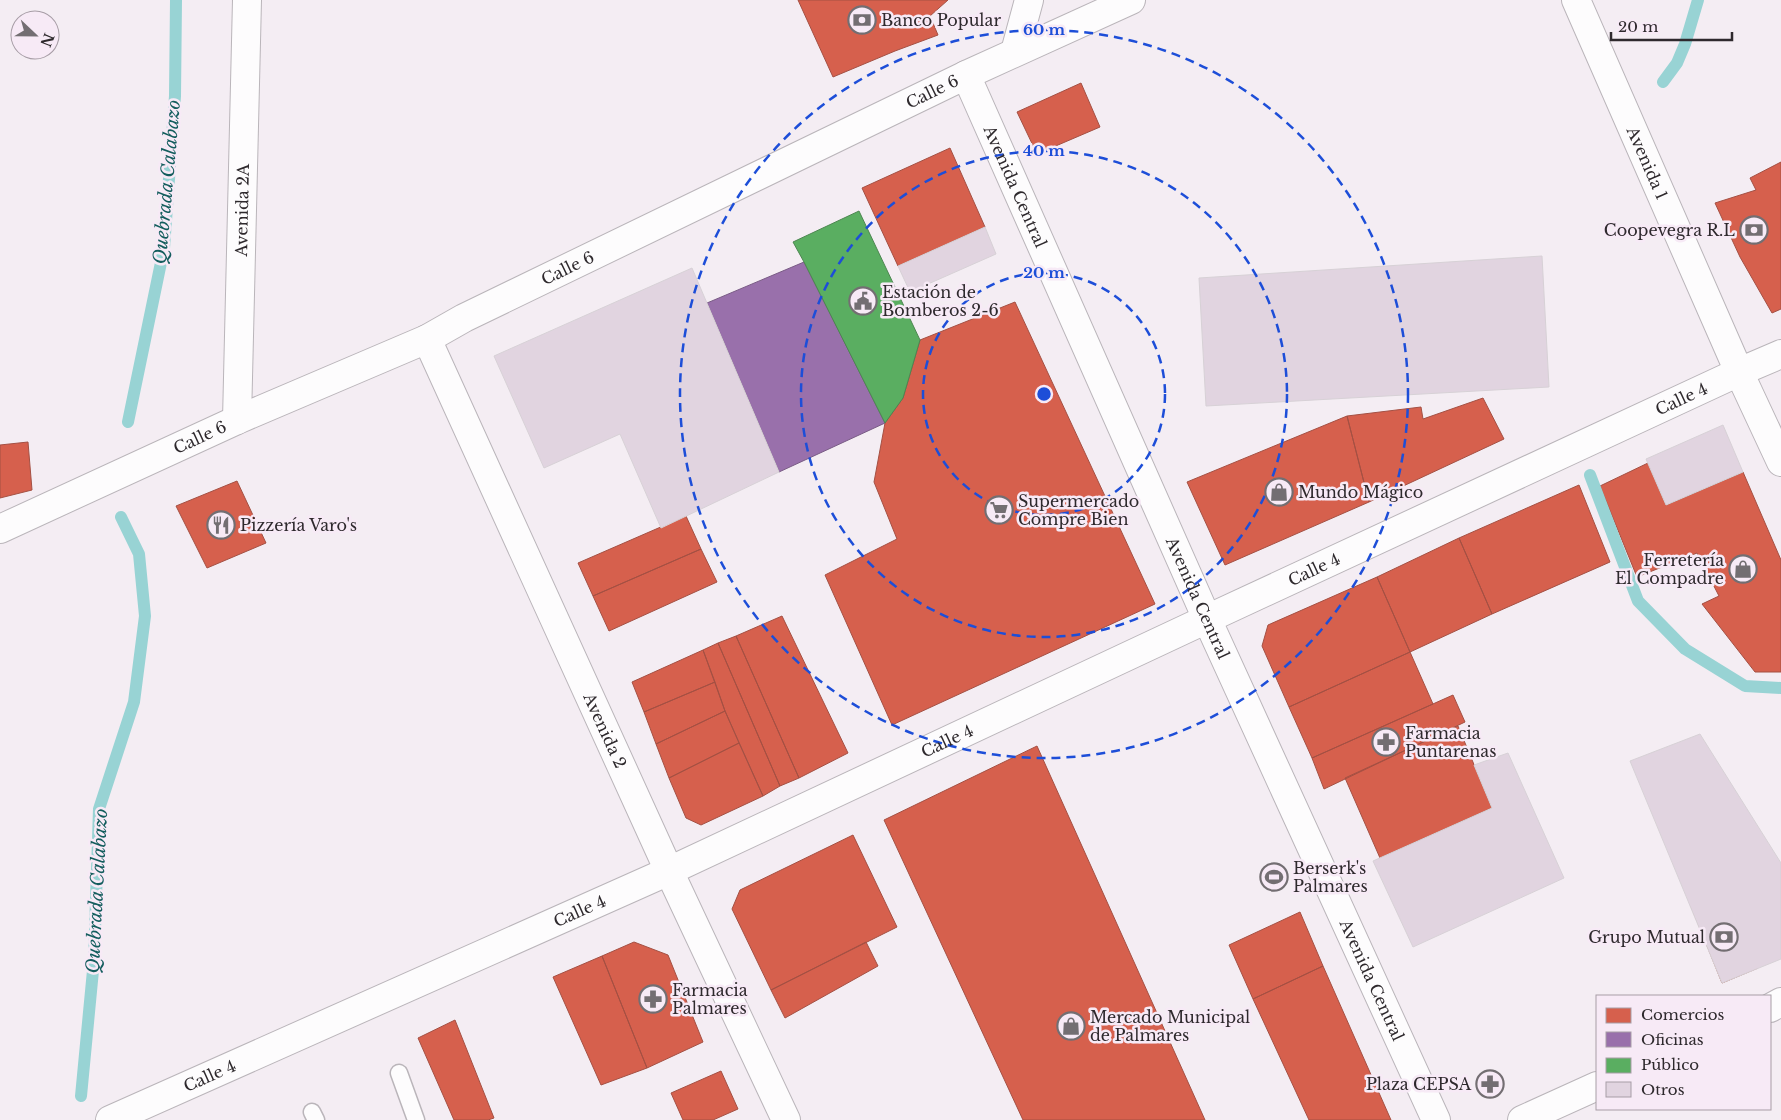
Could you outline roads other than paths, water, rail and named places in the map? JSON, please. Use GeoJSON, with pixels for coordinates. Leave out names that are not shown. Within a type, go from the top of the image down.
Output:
{"type":"FeatureCollection","features":[{"type":"Feature","properties":{"kind":"street","name":"Avenida 2A"},"geometry":{"type":"LineString","coordinates":[[237,420],[247,0]]}},
{"type":"Feature","properties":{"kind":"street"},"geometry":{"type":"LineString","coordinates":[[1015,52],[1029,0]]}},
{"type":"Feature","properties":{"kind":"street","name":"Calle 6"},"geometry":{"type":"LineString","coordinates":[[0,529],[237,420],[427,339],[464,318],[966,74],[1131,0]]}},
{"type":"Feature","properties":{"kind":"street","name":"Avenida 1"},"geometry":{"type":"LineString","coordinates":[[1576,0],[1739,372],[1781,462]]}},
{"type":"Feature","properties":{"kind":"street","name":"Avenida Central"},"geometry":{"type":"LineString","coordinates":[[966,74],[1207,619],[1436,1120]]}},
{"type":"Feature","properties":{"kind":"street","name":"Avenida 2"},"geometry":{"type":"LineString","coordinates":[[427,339],[669,871],[786,1120]]}},
{"type":"Feature","properties":{"kind":"street","name":"Calle 4"},"geometry":{"type":"LineString","coordinates":[[127,1116],[669,871],[1207,619],[1781,354]]}},
{"type":"Feature","properties":{"kind":"street"},"geometry":{"type":"LineString","coordinates":[[1522,1120],[1596,1086]]}},
{"type":"Feature","properties":{"kind":"lane"},"geometry":{"type":"LineString","coordinates":[[398,1073],[416,1120]]}},
{"type":"Feature","properties":{"kind":"waterway","name":"Quebrada Calabazo"},"geometry":{"type":"LineString","coordinates":[[128,422],[164,248],[175,96],[176,0]]}},
{"type":"Feature","properties":{"kind":"waterway"},"geometry":{"type":"LineString","coordinates":[[1663,82],[1677,63],[1685,44],[1698,0]]}},
{"type":"Feature","properties":{"kind":"waterway"},"geometry":{"type":"LineString","coordinates":[[1590,475],[1638,601],[1685,649],[1745,686],[1781,688]]}},
{"type":"Feature","properties":{"kind":"waterway","name":"Quebrada Calabazo"},"geometry":{"type":"LineString","coordinates":[[81,1096],[94,960],[99,809],[134,702],[145,616],[139,554],[121,517]]}},
{"type":"Feature","properties":{"kind":"place","name":"Banco Popular"},"geometry":{"type":"Point","coordinates":[862,20]}},
{"type":"Feature","properties":{"kind":"place","name":"Coopevegra R.L"},"geometry":{"type":"Point","coordinates":[1754,230]}},
{"type":"Feature","properties":{"kind":"place","name":"Estación de Bomberos 2-6"},"geometry":{"type":"Point","coordinates":[863,301]}},
{"type":"Feature","properties":{"kind":"place","name":"Mundo Mágico"},"geometry":{"type":"Point","coordinates":[1279,492]}},
{"type":"Feature","properties":{"kind":"place","name":"Supermercado Compre Bien"},"geometry":{"type":"Point","coordinates":[999,510]}},
{"type":"Feature","properties":{"kind":"place","name":"Pizzería Varo's"},"geometry":{"type":"Point","coordinates":[221,525]}},
{"type":"Feature","properties":{"kind":"place","name":"Ferretería El Compadre"},"geometry":{"type":"Point","coordinates":[1743,569]}},
{"type":"Feature","properties":{"kind":"place","name":"Farmacia Puntarenas"},"geometry":{"type":"Point","coordinates":[1386,742]}},
{"type":"Feature","properties":{"kind":"place","name":"Berserk's Palmares"},"geometry":{"type":"Point","coordinates":[1274,877]}},
{"type":"Feature","properties":{"kind":"place","name":"Grupo Mutual"},"geometry":{"type":"Point","coordinates":[1724,937]}},
{"type":"Feature","properties":{"kind":"place","name":"Farmacia Palmares"},"geometry":{"type":"Point","coordinates":[653,999]}},
{"type":"Feature","properties":{"kind":"place","name":"Mercado Municipal de Palmares"},"geometry":{"type":"Point","coordinates":[1071,1026]}},
{"type":"Feature","properties":{"kind":"place","name":"Plaza CEPSA"},"geometry":{"type":"Point","coordinates":[1490,1084]}}]}
